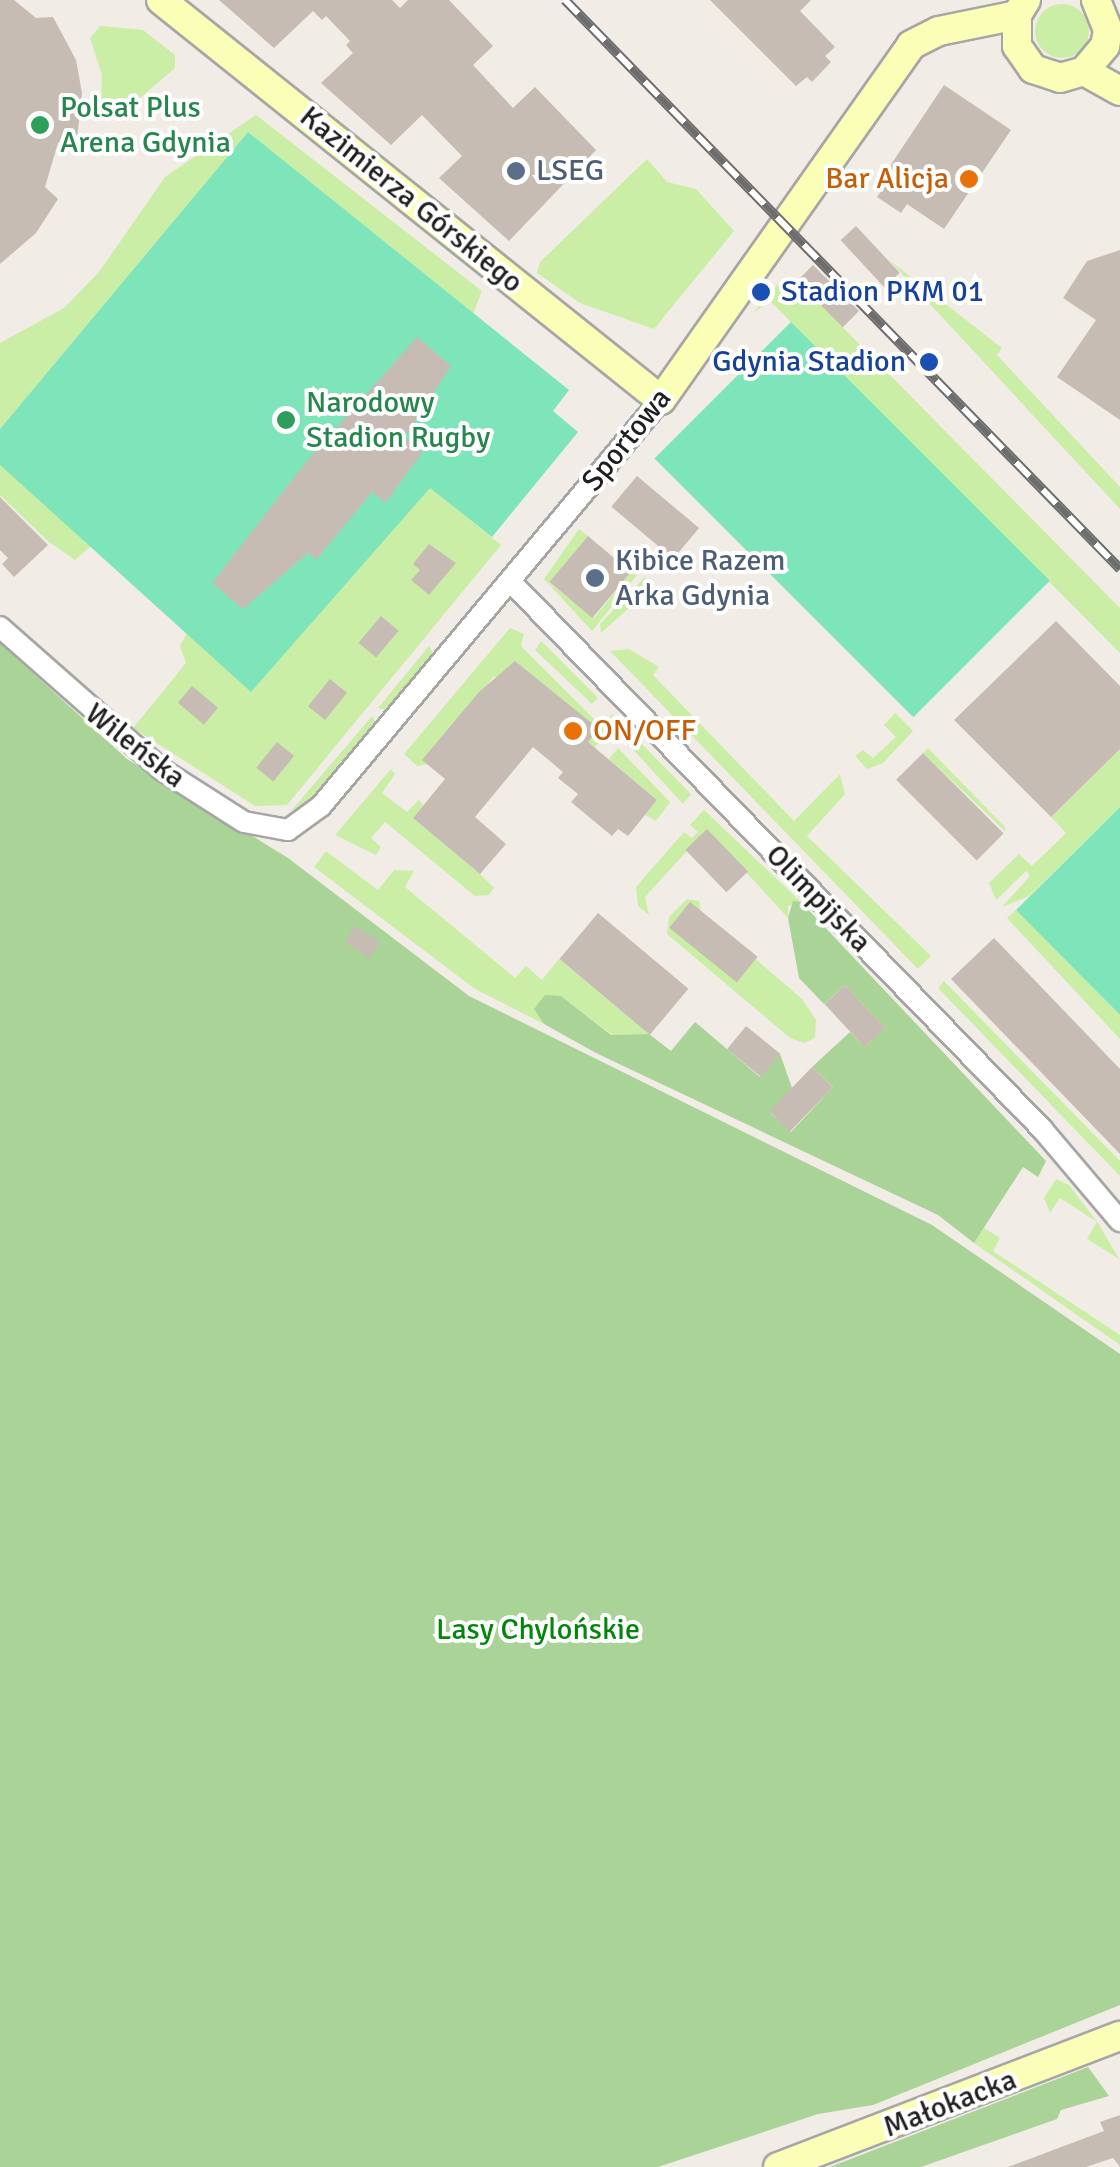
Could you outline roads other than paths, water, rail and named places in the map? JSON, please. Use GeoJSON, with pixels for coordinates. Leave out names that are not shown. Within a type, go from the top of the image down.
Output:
{"type":"FeatureCollection","features":[{"type":"Feature","properties":{"kind":"street","name":"Kazimierza Górskiego"},"geometry":{"type":"LineString","coordinates":[[161,0],[660,400]]}},
{"type":"Feature","properties":{"kind":"street"},"geometry":{"type":"LineString","coordinates":[[940,31],[1016,46],[1046,75],[1084,71],[1112,56],[1108,30],[1096,0]]}},
{"type":"Feature","properties":{"kind":"street","name":"Sportowa"},"geometry":{"type":"LineString","coordinates":[[288,830],[313,816],[660,400],[902,57],[940,31],[1022,8]]}},
{"type":"Feature","properties":{"kind":"street"},"geometry":{"type":"LineString","coordinates":[[1016,46],[1022,8]]}},
{"type":"Feature","properties":{"kind":"street"},"geometry":{"type":"LineString","coordinates":[[1084,71],[1120,91]]}},
{"type":"Feature","properties":{"kind":"street","name":"Olimpijska"},"geometry":{"type":"LineString","coordinates":[[510,582],[1042,1129],[1120,1222]]}},
{"type":"Feature","properties":{"kind":"street","name":"Wileńska"},"geometry":{"type":"LineString","coordinates":[[0,628],[90,713],[161,770],[244,822],[288,830]]}},
{"type":"Feature","properties":{"kind":"street","name":"Małokacka"},"geometry":{"type":"LineString","coordinates":[[778,2167],[1120,2036]]}},
{"type":"Feature","properties":{"kind":"railway"},"geometry":{"type":"LineString","coordinates":[[565,0],[1120,569]]}},
{"type":"Feature","properties":{"kind":"place","name":"Polsat Plus Arena Gdynia"},"geometry":{"type":"Point","coordinates":[40,125]}},
{"type":"Feature","properties":{"kind":"place","name":"LSEG"},"geometry":{"type":"Point","coordinates":[516,171]}},
{"type":"Feature","properties":{"kind":"place","name":"Bar Alicja"},"geometry":{"type":"Point","coordinates":[969,179]}},
{"type":"Feature","properties":{"kind":"place","name":"Stadion PKM 01"},"geometry":{"type":"Point","coordinates":[761,292]}},
{"type":"Feature","properties":{"kind":"place","name":"Gdynia Stadion"},"geometry":{"type":"Point","coordinates":[929,362]}},
{"type":"Feature","properties":{"kind":"place","name":"Narodowy Stadion Rugby"},"geometry":{"type":"Point","coordinates":[286,420]}},
{"type":"Feature","properties":{"kind":"place","name":"Kibice Razem Arka Gdynia"},"geometry":{"type":"Point","coordinates":[595,578]}},
{"type":"Feature","properties":{"kind":"place","name":"ON/OFF"},"geometry":{"type":"Point","coordinates":[573,731]}},
{"type":"Feature","properties":{"kind":"park label","name":"Lasy Chylońskie"},"geometry":{"type":"Point","coordinates":[538,1630]}}]}
